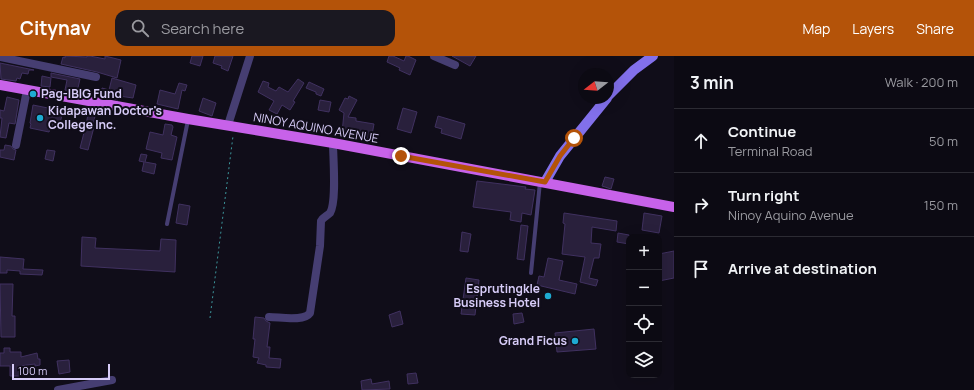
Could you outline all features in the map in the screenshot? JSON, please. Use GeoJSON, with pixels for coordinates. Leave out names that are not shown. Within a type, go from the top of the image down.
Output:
{"type":"FeatureCollection","features":[{"type":"Feature","properties":{"kind":"main road","name":"NINOY AQUINO AVENUE"},"geometry":{"type":"LineString","coordinates":[[0,85],[332,143],[674,206]]}},
{"type":"Feature","properties":{"kind":"street"},"geometry":{"type":"LineString","coordinates":[[231,126],[250,56]]}},
{"type":"Feature","properties":{"kind":"street"},"geometry":{"type":"LineString","coordinates":[[434,56],[455,65]]}},
{"type":"Feature","properties":{"kind":"street"},"geometry":{"type":"LineString","coordinates":[[614,90],[634,70],[653,56]]}},
{"type":"Feature","properties":{"kind":"street"},"geometry":{"type":"LineString","coordinates":[[0,57],[96,77]]}},
{"type":"Feature","properties":{"kind":"street"},"geometry":{"type":"LineString","coordinates":[[16,145],[27,90]]}},
{"type":"Feature","properties":{"kind":"street"},"geometry":{"type":"LineString","coordinates":[[542,182],[560,156],[601,104]]}},
{"type":"Feature","properties":{"kind":"street"},"geometry":{"type":"LineString","coordinates":[[269,317],[301,318],[308,316],[310,313],[320,246],[321,221],[330,212],[332,203],[334,180],[332,143]]}},
{"type":"Feature","properties":{"kind":"street"},"geometry":{"type":"LineString","coordinates":[[58,390],[112,380]]}},
{"type":"Feature","properties":{"kind":"lane"},"geometry":{"type":"LineString","coordinates":[[167,224],[188,119]]}},
{"type":"Feature","properties":{"kind":"lane"},"geometry":{"type":"LineString","coordinates":[[531,273],[542,182]]}},
{"type":"Feature","properties":{"kind":"path"},"geometry":{"type":"LineString","coordinates":[[210,318],[231,126]]}},
{"type":"Feature","properties":{"kind":"building"},"geometry":{"type":"Polygon","coordinates":[[[65,56],[90,56],[105,59],[105,56],[121,60],[117,78],[61,64],[63,57],[65,58],[65,56]]]}},
{"type":"Feature","properties":{"kind":"building"},"geometry":{"type":"Polygon","coordinates":[[[192,56],[203,56],[200,66],[190,63],[192,56]]]}},
{"type":"Feature","properties":{"kind":"building"},"geometry":{"type":"Polygon","coordinates":[[[215,56],[233,56],[228,71],[221,68],[222,66],[213,63],[215,56]]]}},
{"type":"Feature","properties":{"kind":"building"},"geometry":{"type":"Polygon","coordinates":[[[389,56],[393,56],[404,61],[406,56],[408,56],[416,60],[410,75],[387,62],[389,56]]]}},
{"type":"Feature","properties":{"kind":"building"},"geometry":{"type":"Polygon","coordinates":[[[452,56],[476,56],[470,66],[452,56]]]}},
{"type":"Feature","properties":{"kind":"building"},"geometry":{"type":"Polygon","coordinates":[[[0,63],[34,70],[29,70],[28,74],[22,73],[20,79],[17,78],[16,81],[1,79],[0,63]]]}},
{"type":"Feature","properties":{"kind":"building"},"geometry":{"type":"Polygon","coordinates":[[[51,73],[80,79],[77,92],[65,90],[67,80],[51,77],[51,73]]]}},
{"type":"Feature","properties":{"kind":"building"},"geometry":{"type":"Polygon","coordinates":[[[42,76],[51,78],[50,87],[41,86],[42,76]]]}},
{"type":"Feature","properties":{"kind":"building"},"geometry":{"type":"Polygon","coordinates":[[[112,78],[136,85],[133,98],[119,96],[118,100],[100,96],[102,88],[109,90],[112,78]]]}},
{"type":"Feature","properties":{"kind":"building"},"geometry":{"type":"Polygon","coordinates":[[[298,79],[304,83],[293,101],[295,102],[290,110],[282,105],[277,114],[269,110],[274,101],[258,92],[263,81],[269,83],[268,87],[276,91],[279,87],[288,92],[298,79]]]}},
{"type":"Feature","properties":{"kind":"building"},"geometry":{"type":"Polygon","coordinates":[[[309,82],[324,89],[321,96],[306,88],[309,82]]]}},
{"type":"Feature","properties":{"kind":"building"},"geometry":{"type":"Polygon","coordinates":[[[179,83],[187,85],[185,91],[182,90],[178,109],[157,104],[160,90],[175,94],[179,83]]]}},
{"type":"Feature","properties":{"kind":"building"},"geometry":{"type":"Polygon","coordinates":[[[349,96],[357,100],[348,117],[356,118],[356,121],[374,124],[371,140],[355,137],[356,135],[342,133],[344,113],[339,110],[345,98],[348,99],[349,96]]]}},
{"type":"Feature","properties":{"kind":"building"},"geometry":{"type":"Polygon","coordinates":[[[7,97],[19,100],[15,124],[9,123],[6,138],[0,137],[2,118],[0,118],[0,110],[4,111],[7,97]]]}},
{"type":"Feature","properties":{"kind":"building"},"geometry":{"type":"Polygon","coordinates":[[[203,98],[216,103],[212,116],[199,111],[203,98]]]}},
{"type":"Feature","properties":{"kind":"building"},"geometry":{"type":"Polygon","coordinates":[[[320,100],[331,102],[329,112],[318,110],[320,100]]]}},
{"type":"Feature","properties":{"kind":"building"},"geometry":{"type":"Polygon","coordinates":[[[33,105],[63,111],[59,127],[52,125],[49,132],[30,128],[33,105]]]}},
{"type":"Feature","properties":{"kind":"building"},"geometry":{"type":"Polygon","coordinates":[[[403,108],[417,112],[411,133],[397,129],[403,108]]]}},
{"type":"Feature","properties":{"kind":"building"},"geometry":{"type":"Polygon","coordinates":[[[89,109],[96,110],[94,127],[88,150],[80,148],[89,109]]]}},
{"type":"Feature","properties":{"kind":"building"},"geometry":{"type":"Polygon","coordinates":[[[438,116],[465,124],[461,139],[441,133],[442,129],[435,127],[438,116]]]}},
{"type":"Feature","properties":{"kind":"building"},"geometry":{"type":"Polygon","coordinates":[[[165,124],[172,125],[171,135],[177,137],[172,160],[161,158],[162,153],[146,149],[150,132],[163,135],[165,124]]]}},
{"type":"Feature","properties":{"kind":"building"},"geometry":{"type":"Polygon","coordinates":[[[5,145],[11,146],[16,150],[14,160],[0,157],[0,150],[4,150],[5,145]]]}},
{"type":"Feature","properties":{"kind":"building"},"geometry":{"type":"Polygon","coordinates":[[[47,150],[55,151],[53,161],[45,159],[47,150]]]}},
{"type":"Feature","properties":{"kind":"building"},"geometry":{"type":"Polygon","coordinates":[[[141,154],[147,155],[145,162],[156,164],[154,174],[142,171],[144,162],[139,161],[141,154]]]}},
{"type":"Feature","properties":{"kind":"building"},"geometry":{"type":"Polygon","coordinates":[[[605,177],[614,179],[611,189],[602,186],[605,177]]]}},
{"type":"Feature","properties":{"kind":"building"},"geometry":{"type":"Polygon","coordinates":[[[477,181],[526,187],[525,189],[535,190],[531,215],[522,213],[521,222],[510,220],[511,212],[473,207],[477,181]]]}},
{"type":"Feature","properties":{"kind":"building"},"geometry":{"type":"Polygon","coordinates":[[[179,204],[190,206],[187,225],[176,223],[179,204]]]}},
{"type":"Feature","properties":{"kind":"building"},"geometry":{"type":"Polygon","coordinates":[[[564,213],[617,221],[616,231],[592,227],[591,243],[601,244],[599,258],[594,258],[589,278],[598,280],[596,286],[580,282],[585,257],[562,254],[565,224],[563,223],[564,213]]]}},
{"type":"Feature","properties":{"kind":"building"},"geometry":{"type":"Polygon","coordinates":[[[644,213],[662,216],[659,233],[642,230],[644,213]]]}},
{"type":"Feature","properties":{"kind":"building"},"geometry":{"type":"Polygon","coordinates":[[[521,225],[528,226],[524,260],[517,259],[521,225]]]}},
{"type":"Feature","properties":{"kind":"building"},"geometry":{"type":"Polygon","coordinates":[[[462,232],[471,234],[468,252],[460,251],[462,232]]]}},
{"type":"Feature","properties":{"kind":"building"},"geometry":{"type":"Polygon","coordinates":[[[618,233],[626,234],[626,244],[617,242],[618,233]]]}},
{"type":"Feature","properties":{"kind":"building"},"geometry":{"type":"Polygon","coordinates":[[[82,237],[96,238],[95,248],[160,251],[161,239],[176,240],[175,272],[81,266],[82,237]]]}},
{"type":"Feature","properties":{"kind":"building"},"geometry":{"type":"Polygon","coordinates":[[[674,251],[674,278],[662,280],[662,253],[674,251]]]}},
{"type":"Feature","properties":{"kind":"building"},"geometry":{"type":"Polygon","coordinates":[[[0,257],[24,259],[23,269],[43,270],[42,275],[20,274],[20,271],[7,270],[7,273],[0,273],[0,257]]]}},
{"type":"Feature","properties":{"kind":"building"},"geometry":{"type":"Polygon","coordinates":[[[548,258],[563,261],[559,280],[577,284],[575,294],[537,285],[539,276],[544,277],[548,258]]]}},
{"type":"Feature","properties":{"kind":"building"},"geometry":{"type":"Polygon","coordinates":[[[466,278],[479,280],[475,315],[461,314],[466,278]]]}},
{"type":"Feature","properties":{"kind":"building"},"geometry":{"type":"Polygon","coordinates":[[[0,284],[13,284],[12,316],[15,316],[15,337],[1,337],[0,284]]]}},
{"type":"Feature","properties":{"kind":"building"},"geometry":{"type":"Polygon","coordinates":[[[400,311],[403,324],[392,327],[389,315],[400,311]]]}},
{"type":"Feature","properties":{"kind":"building"},"geometry":{"type":"Polygon","coordinates":[[[522,313],[524,322],[514,324],[513,314],[522,313]]]}},
{"type":"Feature","properties":{"kind":"building"},"geometry":{"type":"Polygon","coordinates":[[[255,317],[264,318],[270,323],[267,347],[270,347],[269,358],[281,359],[280,368],[266,367],[266,365],[257,363],[259,358],[253,357],[255,317]]]}},
{"type":"Feature","properties":{"kind":"building"},"geometry":{"type":"Polygon","coordinates":[[[594,329],[596,349],[557,352],[555,333],[594,329]]]}},
{"type":"Feature","properties":{"kind":"building"},"geometry":{"type":"Polygon","coordinates":[[[4,348],[10,348],[10,352],[21,352],[21,357],[37,353],[38,359],[40,359],[40,365],[35,366],[35,364],[19,366],[19,376],[10,376],[10,366],[0,366],[0,353],[4,353],[4,348]]]}},
{"type":"Feature","properties":{"kind":"building"},"geometry":{"type":"Polygon","coordinates":[[[69,360],[70,372],[59,374],[57,361],[69,360]]]}},
{"type":"Feature","properties":{"kind":"building"},"geometry":{"type":"Polygon","coordinates":[[[416,373],[418,383],[408,384],[407,374],[416,373]]]}},
{"type":"Feature","properties":{"kind":"building"},"geometry":{"type":"Polygon","coordinates":[[[371,379],[372,384],[389,381],[390,389],[362,390],[361,381],[371,379]]]}},
{"type":"Feature","properties":{"kind":"place","name":"Pag-IBIG Fund"},"geometry":{"type":"Point","coordinates":[33,94]}},
{"type":"Feature","properties":{"kind":"place","name":"Kidapawan Doctor's College Inc."},"geometry":{"type":"Point","coordinates":[40,118]}},
{"type":"Feature","properties":{"kind":"place","name":"Esprutingkle Business Hotel"},"geometry":{"type":"Point","coordinates":[548,296]}},
{"type":"Feature","properties":{"kind":"place","name":"Grand Ficus"},"geometry":{"type":"Point","coordinates":[575,341]}},
{"type":"Feature","properties":{"kind":"route"},"geometry":{"type":"LineString","coordinates":[[401,156],[545,182],[560,156],[574,138]]}}]}
